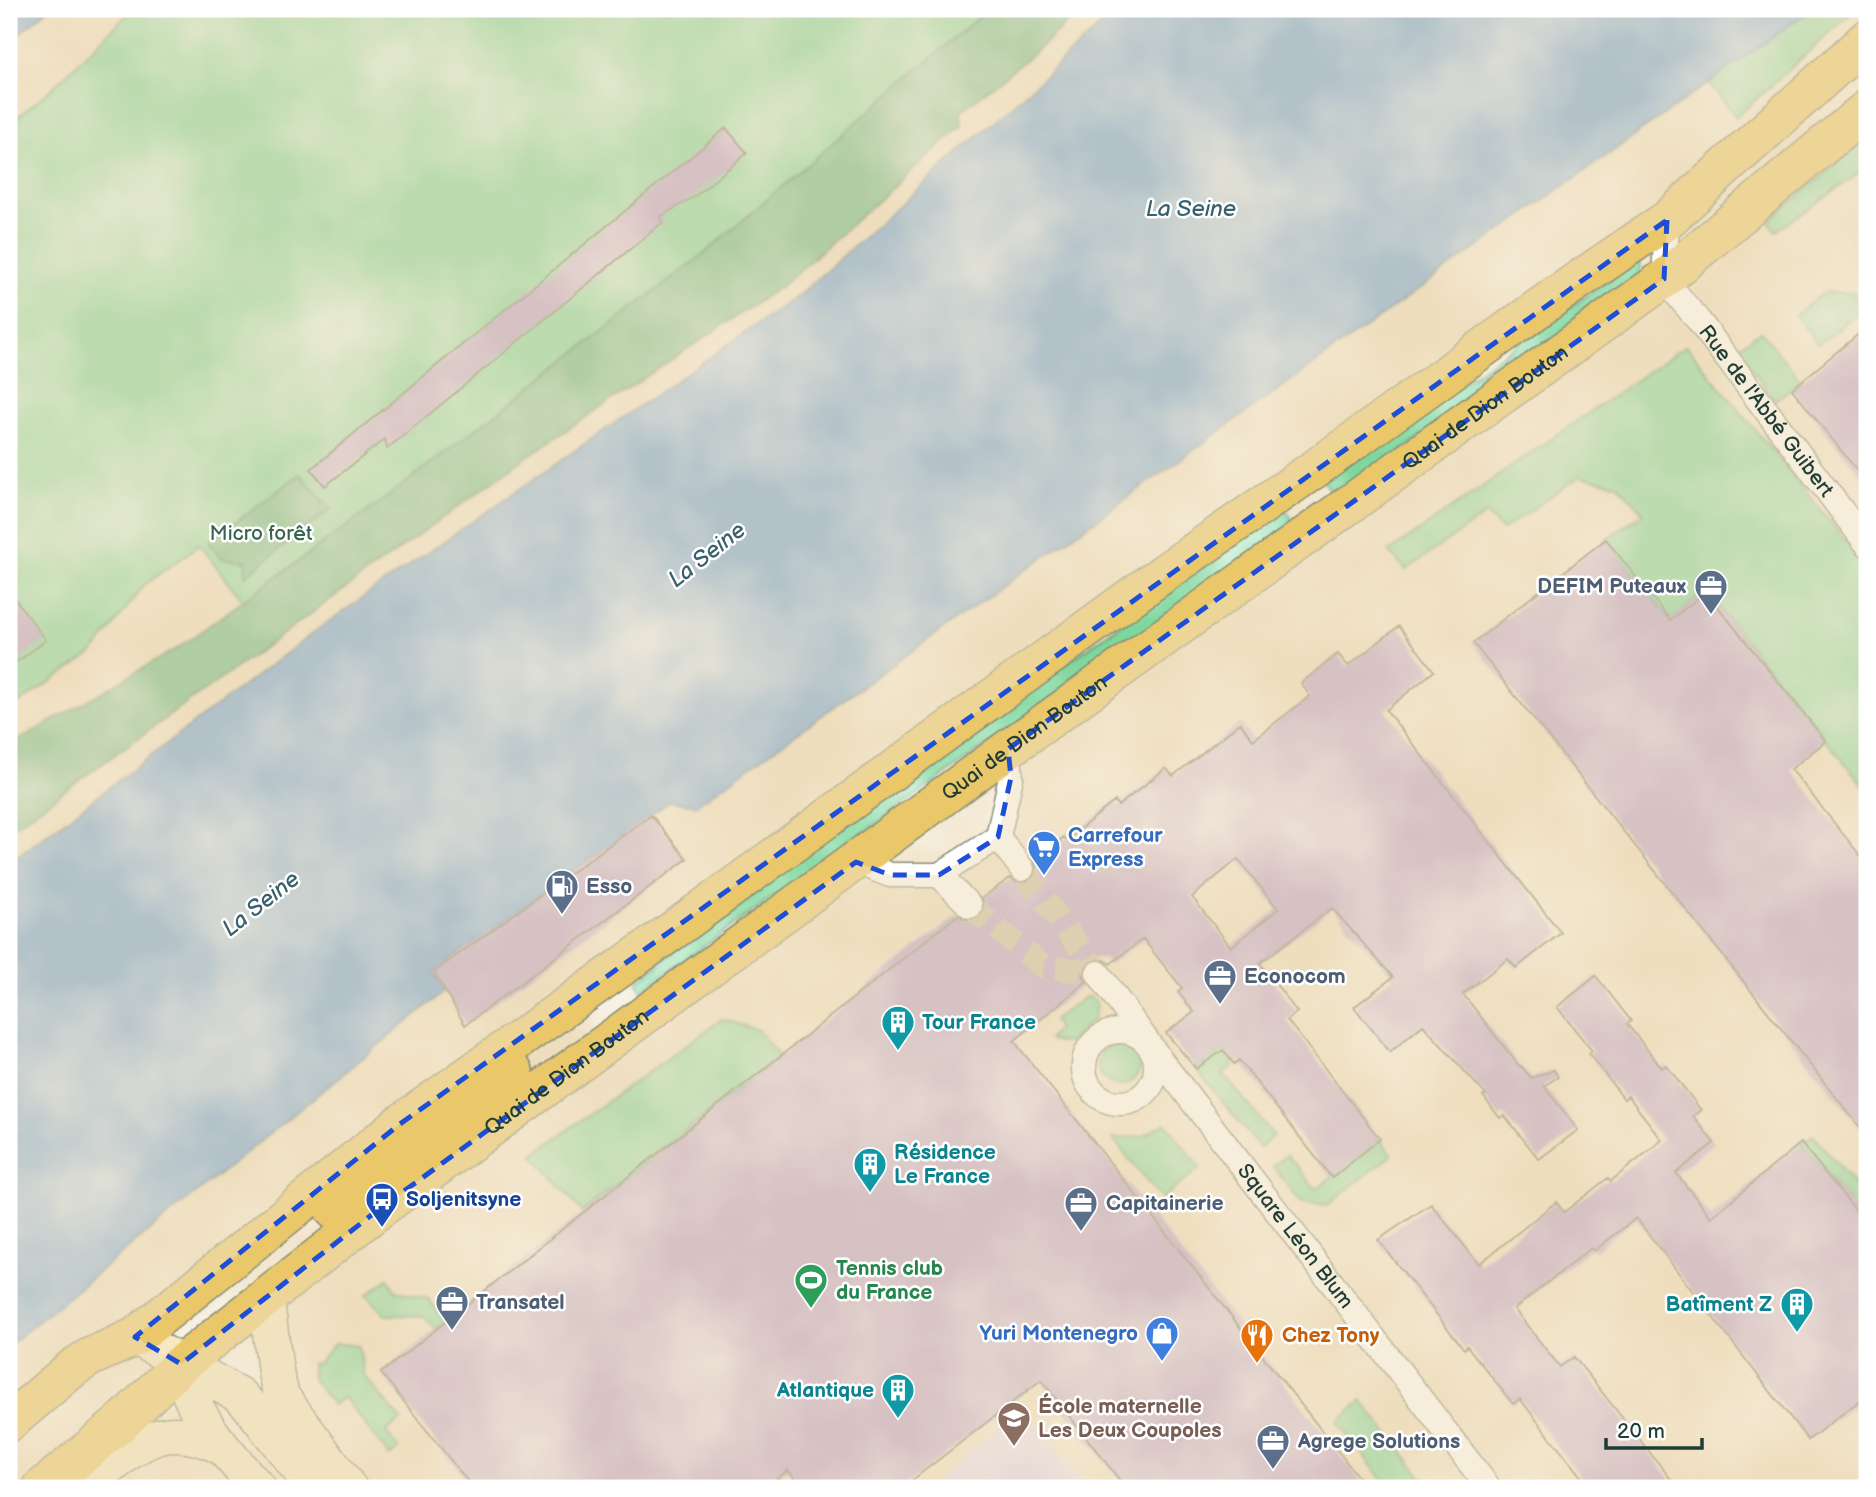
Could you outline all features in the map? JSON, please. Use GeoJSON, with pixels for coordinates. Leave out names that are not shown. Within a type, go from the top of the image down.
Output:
{"type":"FeatureCollection","features":[{"type":"Feature","properties":{"kind":"main road","name":"Quai de Dion Bouton"},"geometry":{"type":"LineString","coordinates":[[9,1422],[73,1368],[102,1351],[135,1338],[400,1124],[678,927],[1164,573],[1667,219],[1867,39]]}},
{"type":"Feature","properties":{"kind":"main road","name":"Quai de Dion Bouton"},"geometry":{"type":"LineString","coordinates":[[42,1488],[123,1422],[181,1364],[378,1210],[1008,750],[1664,279],[1867,109]]}},
{"type":"Feature","properties":{"kind":"main road","name":"Quai de Dion Bouton"},"geometry":{"type":"LineString","coordinates":[[181,1364],[182,1336],[196,1316],[597,1009],[678,927]]}},
{"type":"Feature","properties":{"kind":"main road"},"geometry":{"type":"LineString","coordinates":[[266,1298],[276,1376],[282,1397],[349,1488]]}},
{"type":"Feature","properties":{"kind":"main road"},"geometry":{"type":"LineString","coordinates":[[135,1338],[239,1395],[314,1488]]}},
{"type":"Feature","properties":{"kind":"main road"},"geometry":{"type":"LineString","coordinates":[[181,1364],[185,1385],[194,1406],[222,1447],[258,1488]]}},
{"type":"Feature","properties":{"kind":"main road"},"geometry":{"type":"LineString","coordinates":[[86,1488],[154,1436],[172,1433],[187,1435],[222,1447]]}},
{"type":"Feature","properties":{"kind":"street"},"geometry":{"type":"LineString","coordinates":[[1664,279],[1667,219]]}},
{"type":"Feature","properties":{"kind":"street","name":"Rue de l'Abbé Guibert"},"geometry":{"type":"LineString","coordinates":[[1664,279],[1867,544]]}},
{"type":"Feature","properties":{"kind":"street"},"geometry":{"type":"LineString","coordinates":[[856,862],[890,875],[939,875],[998,836],[1010,777],[1008,750]]}},
{"type":"Feature","properties":{"kind":"street"},"geometry":{"type":"LineString","coordinates":[[998,836],[1022,869]]}},
{"type":"Feature","properties":{"kind":"street"},"geometry":{"type":"LineString","coordinates":[[939,875],[970,906]]}},
{"type":"Feature","properties":{"kind":"street","name":"Square Léon Blum"},"geometry":{"type":"LineString","coordinates":[[1098,973],[1152,1049],[1489,1488]]}},
{"type":"Feature","properties":{"kind":"highlighted area"},"geometry":{"type":"Polygon","coordinates":[[[1667,220],[1664,279],[1008,749],[1011,777],[998,837],[939,875],[890,875],[856,862],[378,1210],[181,1364],[135,1337],[400,1124],[1667,220]]]}},
{"type":"Feature","properties":{"kind":"shaded area","name":"École maternelle Les Deux Coupoles"},"geometry":{"type":"Polygon","coordinates":[[[1022,1408],[1085,1488],[926,1488],[1022,1408]]]}},
{"type":"Feature","properties":{"kind":"green space"},"geometry":{"type":"Polygon","coordinates":[[[133,9],[1030,9],[270,635],[199,545],[144,585],[94,652],[9,710],[9,124],[50,90],[133,9]]]}},
{"type":"Feature","properties":{"kind":"green space"},"geometry":{"type":"Polygon","coordinates":[[[988,9],[1083,9],[961,111],[962,126],[784,284],[525,458],[9,830],[9,746],[179,647],[378,504],[700,257],[988,9]]]}},
{"type":"Feature","properties":{"kind":"green space"},"geometry":{"type":"Polygon","coordinates":[[[1812,9],[1856,9],[1736,117],[1709,83],[1812,9]]]}},
{"type":"Feature","properties":{"kind":"green space"},"geometry":{"type":"Polygon","coordinates":[[[1867,137],[1867,168],[1776,231],[1769,221],[1867,137]]]}},
{"type":"Feature","properties":{"kind":"green space"},"geometry":{"type":"Polygon","coordinates":[[[1640,258],[1641,279],[1335,499],[1323,481],[1640,258]]]}},
{"type":"Feature","properties":{"kind":"green space"},"geometry":{"type":"Polygon","coordinates":[[[1825,292],[1854,292],[1862,310],[1818,344],[1795,315],[1825,292]]]}},
{"type":"Feature","properties":{"kind":"green space"},"geometry":{"type":"Polygon","coordinates":[[[1761,331],[1801,381],[1775,400],[1736,348],[1761,331]]]}},
{"type":"Feature","properties":{"kind":"green space"},"geometry":{"type":"Polygon","coordinates":[[[1686,345],[1867,567],[1867,790],[1706,592],[1671,620],[1667,616],[1606,539],[1644,513],[1618,484],[1580,476],[1502,530],[1486,514],[1406,570],[1389,552],[1686,345]]]}},
{"type":"Feature","properties":{"kind":"green space","name":"Micro forêt"},"geometry":{"type":"Polygon","coordinates":[[[300,474],[331,509],[245,576],[246,561],[221,558],[208,543],[300,474]]]}},
{"type":"Feature","properties":{"kind":"green space"},"geometry":{"type":"Polygon","coordinates":[[[1285,508],[1296,526],[642,990],[637,982],[771,873],[1285,508]]]}},
{"type":"Feature","properties":{"kind":"green space"},"geometry":{"type":"Polygon","coordinates":[[[1085,997],[1090,997],[1096,1003],[1094,1018],[1069,1043],[1051,1041],[1049,1039],[1058,1029],[1053,1020],[1085,997]]]}},
{"type":"Feature","properties":{"kind":"green space"},"geometry":{"type":"Polygon","coordinates":[[[722,1019],[758,1030],[779,1057],[582,1212],[533,1155],[722,1019]]]}},
{"type":"Feature","properties":{"kind":"green space"},"geometry":{"type":"Polygon","coordinates":[[[1119,1043],[1134,1049],[1140,1064],[1134,1079],[1119,1085],[1104,1079],[1098,1064],[1104,1049],[1119,1043]]]}},
{"type":"Feature","properties":{"kind":"green space"},"geometry":{"type":"Polygon","coordinates":[[[1223,1050],[1234,1064],[1223,1074],[1274,1136],[1260,1148],[1196,1069],[1223,1050]]]}},
{"type":"Feature","properties":{"kind":"green space"},"geometry":{"type":"Polygon","coordinates":[[[1166,1123],[1200,1168],[1161,1199],[1113,1139],[1143,1136],[1166,1123]]]}},
{"type":"Feature","properties":{"kind":"green space"},"geometry":{"type":"Polygon","coordinates":[[[1813,1135],[1867,1200],[1867,1216],[1863,1219],[1801,1143],[1813,1135]]]}},
{"type":"Feature","properties":{"kind":"green space"},"geometry":{"type":"Polygon","coordinates":[[[1380,1139],[1392,1155],[1327,1205],[1301,1203],[1273,1166],[1287,1155],[1316,1189],[1380,1139]]]}},
{"type":"Feature","properties":{"kind":"green space"},"geometry":{"type":"Polygon","coordinates":[[[388,1279],[396,1291],[428,1299],[445,1321],[435,1329],[424,1316],[385,1315],[366,1295],[388,1279]]]}},
{"type":"Feature","properties":{"kind":"green space"},"geometry":{"type":"Polygon","coordinates":[[[335,1343],[359,1346],[364,1376],[401,1420],[386,1432],[399,1449],[389,1456],[344,1397],[333,1405],[312,1379],[312,1363],[317,1364],[335,1343]]]}},
{"type":"Feature","properties":{"kind":"green space"},"geometry":{"type":"Polygon","coordinates":[[[1362,1401],[1431,1488],[1389,1488],[1337,1422],[1362,1401]]]}},
{"type":"Feature","properties":{"kind":"water"},"geometry":{"type":"Polygon","coordinates":[[[9,9],[48,9],[9,42],[9,9]]]}},
{"type":"Feature","properties":{"kind":"water","name":"La Seine"},"geometry":{"type":"Polygon","coordinates":[[[1120,9],[1812,9],[696,805],[670,801],[434,972],[444,992],[9,1345],[9,863],[325,624],[798,296],[1120,9]]]}},
{"type":"Feature","properties":{"kind":"building"},"geometry":{"type":"Polygon","coordinates":[[[726,128],[747,153],[694,197],[660,217],[663,222],[387,449],[385,439],[325,486],[311,469],[726,128]]]}},
{"type":"Feature","properties":{"kind":"building"},"geometry":{"type":"Polygon","coordinates":[[[1867,327],[1867,483],[1792,389],[1867,327]]]}},
{"type":"Feature","properties":{"kind":"building"},"geometry":{"type":"Polygon","coordinates":[[[1606,539],[1670,620],[1706,592],[1826,741],[1791,769],[1867,864],[1867,1136],[1473,643],[1606,539]]]}},
{"type":"Feature","properties":{"kind":"building"},"geometry":{"type":"Polygon","coordinates":[[[9,591],[46,640],[9,668],[9,591]]]}},
{"type":"Feature","properties":{"kind":"building"},"geometry":{"type":"Polygon","coordinates":[[[1399,626],[1434,671],[1386,710],[1561,933],[1516,968],[1508,959],[1463,994],[1531,1078],[1554,1070],[1558,1077],[1544,1086],[1578,1130],[1539,1159],[1504,1115],[1500,1118],[1483,1096],[1486,1095],[1423,1025],[1390,1052],[1354,1007],[1393,977],[1332,908],[1260,963],[1297,1012],[1287,1020],[1380,1139],[1332,1178],[1239,1060],[1234,1064],[1223,1050],[1196,1069],[1166,1033],[1194,1012],[1178,992],[1182,988],[1143,939],[1110,964],[1097,958],[1089,961],[1083,974],[1086,982],[1014,1041],[1367,1488],[1126,1488],[1041,1380],[902,1488],[803,1488],[788,1470],[765,1488],[473,1488],[381,1373],[958,915],[967,920],[980,917],[984,909],[982,898],[1010,878],[1023,884],[1031,880],[1037,868],[1034,860],[1064,837],[1066,840],[1115,801],[1118,806],[1166,768],[1173,776],[1240,723],[1253,740],[1310,696],[1301,683],[1338,654],[1348,666],[1399,626]],[[1238,859],[1192,897],[1231,947],[1278,909],[1238,859]]]}},
{"type":"Feature","properties":{"kind":"building","name":"Esso"},"geometry":{"type":"Polygon","coordinates":[[[651,815],[687,859],[465,1025],[434,972],[651,815]]]}},
{"type":"Feature","properties":{"kind":"building"},"geometry":{"type":"Polygon","coordinates":[[[1596,976],[1631,1021],[1627,1024],[1662,1068],[1666,1065],[1701,1110],[1693,1116],[1714,1143],[1676,1173],[1711,1217],[1801,1143],[1867,1224],[1867,1395],[1808,1440],[1636,1218],[1594,1251],[1591,1248],[1514,1309],[1560,1367],[1574,1357],[1678,1488],[1590,1488],[1520,1399],[1513,1404],[1467,1346],[1464,1349],[1378,1240],[1431,1204],[1479,1264],[1556,1202],[1564,1212],[1608,1178],[1611,1181],[1662,1140],[1628,1096],[1624,1099],[1589,1054],[1592,1051],[1557,1007],[1596,976]]]}},
{"type":"Feature","properties":{"kind":"tunnel"},"geometry":{"type":"LineString","coordinates":[[970,906],[1042,966],[1098,973],[1022,869]]}},
{"type":"Feature","properties":{"kind":"place","name":"DEFIM Puteaux"},"geometry":{"type":"Point","coordinates":[1711,616]}},
{"type":"Feature","properties":{"kind":"place","name":"Carrefour Express"},"geometry":{"type":"Point","coordinates":[1044,877]}},
{"type":"Feature","properties":{"kind":"place","name":"Esso"},"geometry":{"type":"Point","coordinates":[562,916]}},
{"type":"Feature","properties":{"kind":"place","name":"Econocom"},"geometry":{"type":"Point","coordinates":[1220,1006]}},
{"type":"Feature","properties":{"kind":"place","name":"Tour France"},"geometry":{"type":"Point","coordinates":[898,1052]}},
{"type":"Feature","properties":{"kind":"place","name":"Résidence Le France"},"geometry":{"type":"Point","coordinates":[870,1194]}},
{"type":"Feature","properties":{"kind":"place","name":"Soljenitsyne"},"geometry":{"type":"Point","coordinates":[382,1229]}},
{"type":"Feature","properties":{"kind":"place","name":"Capitainerie"},"geometry":{"type":"Point","coordinates":[1081,1233]}},
{"type":"Feature","properties":{"kind":"place","name":"Tennis club du France"},"geometry":{"type":"Point","coordinates":[811,1310]}},
{"type":"Feature","properties":{"kind":"place","name":"Transatel"},"geometry":{"type":"Point","coordinates":[452,1332]}},
{"type":"Feature","properties":{"kind":"place","name":"Batîment Z"},"geometry":{"type":"Point","coordinates":[1797,1334]}},
{"type":"Feature","properties":{"kind":"place","name":"Yuri Montenegro"},"geometry":{"type":"Point","coordinates":[1162,1363]}},
{"type":"Feature","properties":{"kind":"place","name":"Chez Tony"},"geometry":{"type":"Point","coordinates":[1257,1365]}},
{"type":"Feature","properties":{"kind":"place","name":"Atlantique"},"geometry":{"type":"Point","coordinates":[898,1420]}},
{"type":"Feature","properties":{"kind":"place","name":"École maternelle Les Deux Coupoles"},"geometry":{"type":"Point","coordinates":[1014,1448]}},
{"type":"Feature","properties":{"kind":"place","name":"Agrege Solutions"},"geometry":{"type":"Point","coordinates":[1273,1471]}}]}
